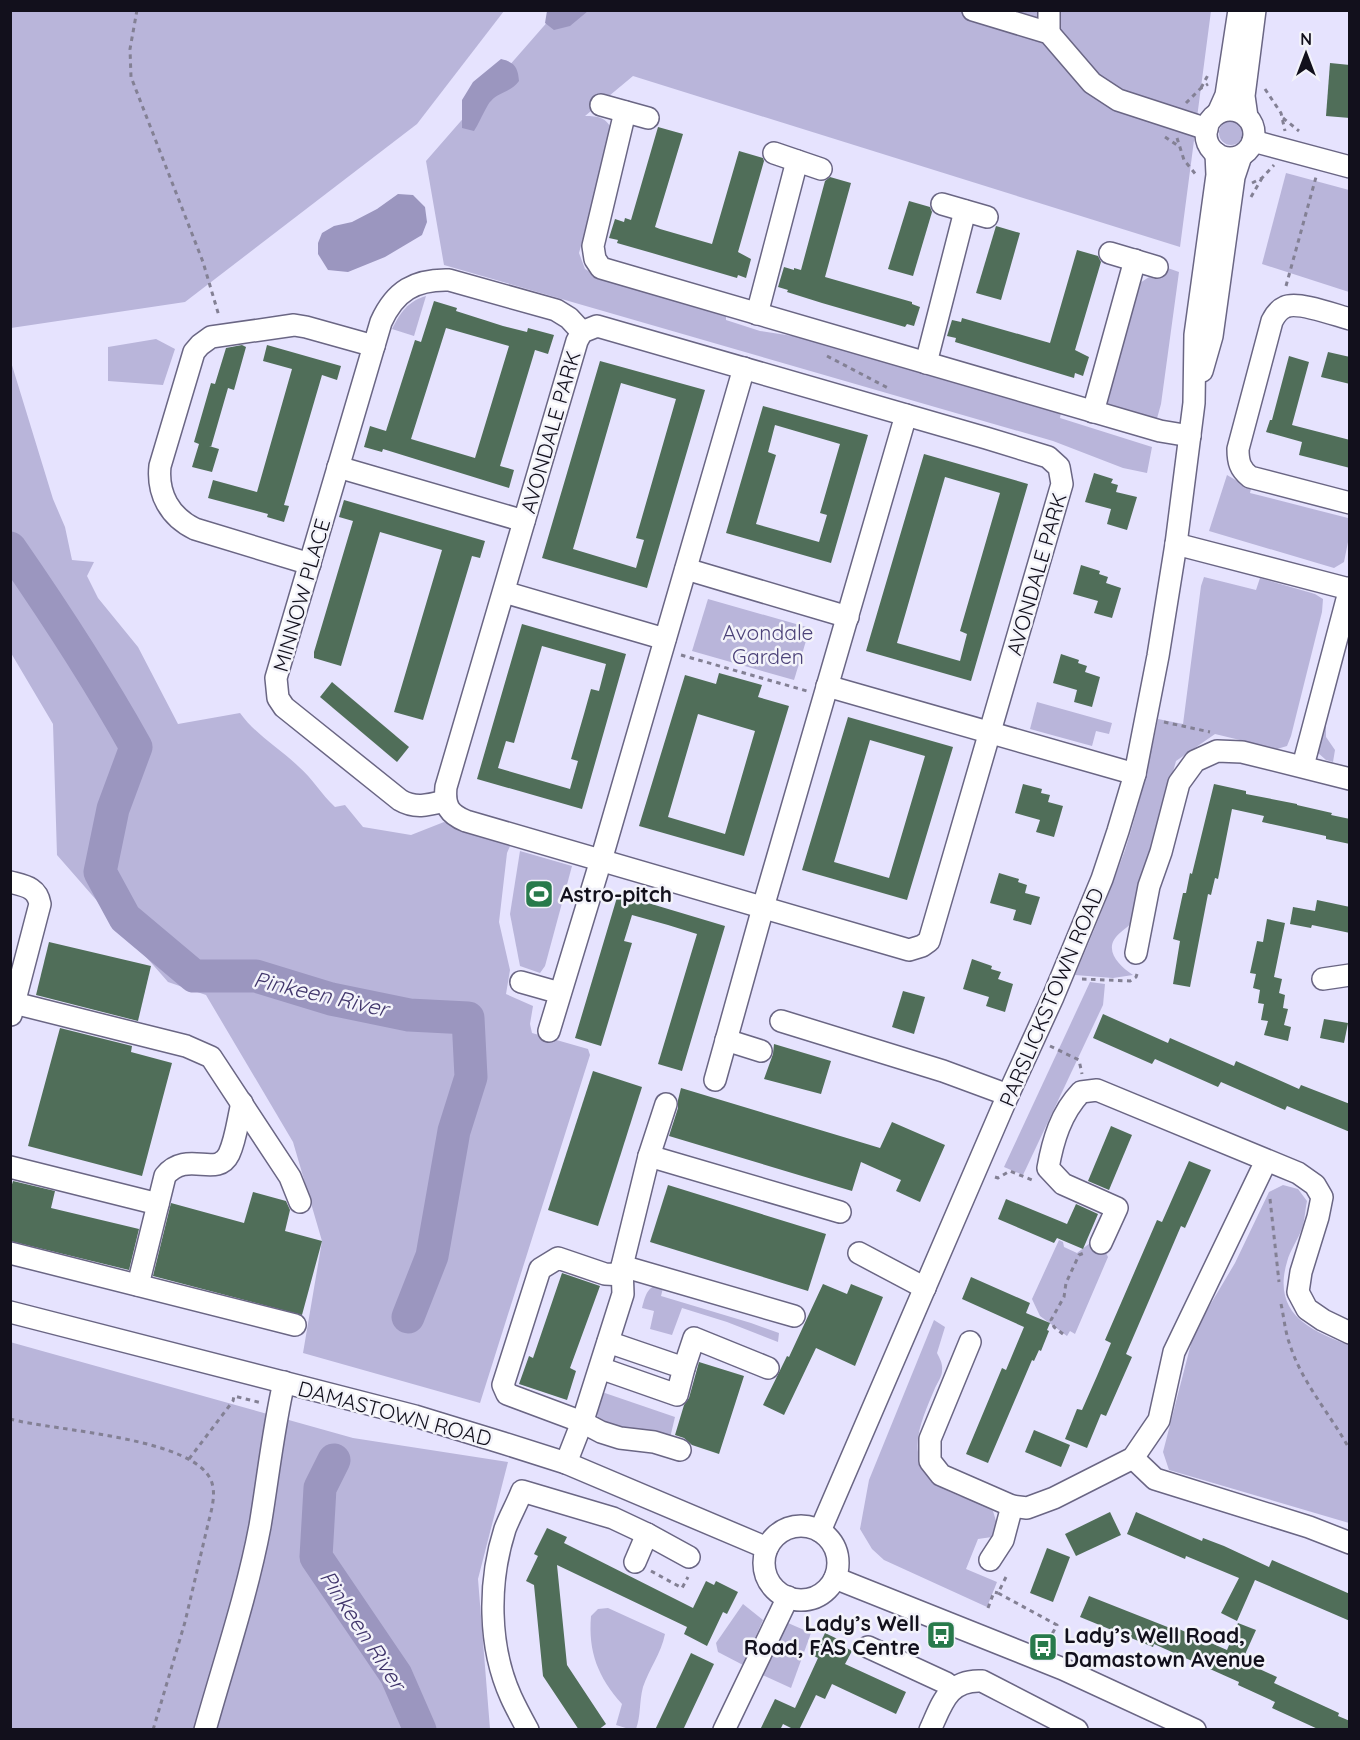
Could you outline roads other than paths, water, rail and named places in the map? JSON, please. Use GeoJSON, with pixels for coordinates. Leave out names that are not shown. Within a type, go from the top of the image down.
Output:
{"type":"FeatureCollection","features":[{"type":"Feature","properties":{"kind":"street"},"geometry":{"type":"LineString","coordinates":[[973,10],[1049,33],[1092,83],[1118,100],[1212,121],[1234,110],[1248,117]]}},
{"type":"Feature","properties":{"kind":"street"},"geometry":{"type":"LineString","coordinates":[[1049,10],[1049,33]]}},
{"type":"Feature","properties":{"kind":"street"},"geometry":{"type":"LineString","coordinates":[[1239,10],[1226,95],[1212,121],[1207,142],[1216,153],[1226,158],[1247,148],[1350,167]]}},
{"type":"Feature","properties":{"kind":"street"},"geometry":{"type":"LineString","coordinates":[[1194,404],[1212,336],[1234,177],[1254,130],[1248,117],[1244,96],[1255,10]]}},
{"type":"Feature","properties":{"kind":"street"},"geometry":{"type":"LineString","coordinates":[[602,105],[648,118]]}},
{"type":"Feature","properties":{"kind":"street"},"geometry":{"type":"LineString","coordinates":[[625,112],[592,246],[595,259],[602,268],[1093,412],[1160,431],[1190,436]]}},
{"type":"Feature","properties":{"kind":"street"},"geometry":{"type":"LineString","coordinates":[[774,153],[820,169]]}},
{"type":"Feature","properties":{"kind":"street"},"geometry":{"type":"LineString","coordinates":[[1194,404],[1195,335],[1217,175],[1216,153]]}},
{"type":"Feature","properties":{"kind":"street"},"geometry":{"type":"LineString","coordinates":[[757,314],[797,161]]}},
{"type":"Feature","properties":{"kind":"street"},"geometry":{"type":"LineString","coordinates":[[942,204],[987,217]]}},
{"type":"Feature","properties":{"kind":"street"},"geometry":{"type":"LineString","coordinates":[[926,363],[965,211]]}},
{"type":"Feature","properties":{"kind":"street"},"geometry":{"type":"LineString","coordinates":[[1110,253],[1157,267]]}},
{"type":"Feature","properties":{"kind":"street"},"geometry":{"type":"LineString","coordinates":[[1093,412],[1135,260]]}},
{"type":"Feature","properties":{"kind":"street","name":"MINNOW PLACE"},"geometry":{"type":"LineString","coordinates":[[445,801],[418,806],[400,800],[284,707],[278,698],[276,678],[374,346],[387,308],[399,294],[415,284],[433,280],[449,280],[556,310],[569,318],[582,332]]}},
{"type":"Feature","properties":{"kind":"street"},"geometry":{"type":"LineString","coordinates":[[1350,319],[1298,306],[1287,306],[1278,311],[1272,321],[1238,449],[1241,470],[1250,477],[1350,503]]}},
{"type":"Feature","properties":{"kind":"street"},"geometry":{"type":"LineString","coordinates":[[310,564],[195,529],[178,519],[165,500],[159,476],[160,466],[194,352],[211,337],[294,325],[374,346]]}},
{"type":"Feature","properties":{"kind":"street","name":"AVONDALE PARK"},"geometry":{"type":"LineString","coordinates":[[597,326],[606,327],[1048,457],[1059,467],[1062,484],[928,941],[922,946],[909,950],[466,821],[450,812],[445,801],[446,788],[577,341],[582,332],[597,326]]}},
{"type":"Feature","properties":{"kind":"street"},"geometry":{"type":"LineString","coordinates":[[549,1031],[744,368]]}},
{"type":"Feature","properties":{"kind":"street","name":"PARSLICKSTOWN ROAD"},"geometry":{"type":"LineString","coordinates":[[820,1531],[1008,1095],[1062,977],[1102,879],[1135,774],[1146,719],[1176,544],[1194,404]]}},
{"type":"Feature","properties":{"kind":"street"},"geometry":{"type":"LineString","coordinates":[[715,1080],[848,617],[899,412]]}},
{"type":"Feature","properties":{"kind":"street"},"geometry":{"type":"LineString","coordinates":[[338,467],[524,521]]}},
{"type":"Feature","properties":{"kind":"street"},"geometry":{"type":"LineString","coordinates":[[1176,544],[1349,588],[1303,766]]}},
{"type":"Feature","properties":{"kind":"street"},"geometry":{"type":"LineString","coordinates":[[686,569],[848,617]]}},
{"type":"Feature","properties":{"kind":"street"},"geometry":{"type":"LineString","coordinates":[[504,592],[664,644]]}},
{"type":"Feature","properties":{"kind":"street"},"geometry":{"type":"LineString","coordinates":[[826,691],[1135,774]]}},
{"type":"Feature","properties":{"kind":"street"},"geometry":{"type":"LineString","coordinates":[[1136,953],[1149,886],[1161,852],[1179,783],[1195,761],[1220,751],[1242,752],[1350,779]]}},
{"type":"Feature","properties":{"kind":"street"},"geometry":{"type":"LineString","coordinates":[[10,882],[32,887],[37,892],[40,904],[12,1007],[200,1050],[211,1057],[290,1177],[300,1202]]}},
{"type":"Feature","properties":{"kind":"street"},"geometry":{"type":"LineString","coordinates":[[1323,980],[1350,975]]}},
{"type":"Feature","properties":{"kind":"street"},"geometry":{"type":"LineString","coordinates":[[521,982],[560,993]]}},
{"type":"Feature","properties":{"kind":"street"},"geometry":{"type":"LineString","coordinates":[[781,1021],[943,1071],[1008,1095]]}},
{"type":"Feature","properties":{"kind":"street"},"geometry":{"type":"LineString","coordinates":[[726,1040],[761,1052]]}},
{"type":"Feature","properties":{"kind":"street"},"geometry":{"type":"LineString","coordinates":[[1101,1243],[1117,1208],[1063,1184],[1048,1168],[1053,1141],[1069,1103],[1081,1092],[1097,1090],[1298,1173],[1315,1185],[1322,1197],[1301,1272],[1298,1292],[1307,1309],[1323,1320],[1350,1333]]}},
{"type":"Feature","properties":{"kind":"street"},"geometry":{"type":"LineString","coordinates":[[138,1285],[165,1176],[172,1168],[186,1163],[213,1165],[222,1163],[228,1156],[242,1103]]}},
{"type":"Feature","properties":{"kind":"street"},"geometry":{"type":"LineString","coordinates":[[566,1463],[582,1422],[623,1294],[622,1270],[649,1156],[666,1104]]}},
{"type":"Feature","properties":{"kind":"street"},"geometry":{"type":"LineString","coordinates":[[649,1156],[840,1212]]}},
{"type":"Feature","properties":{"kind":"street"},"geometry":{"type":"LineString","coordinates":[[970,1342],[930,1439],[930,1461],[941,1475],[1012,1506],[1027,1508],[1054,1498],[1133,1458],[1159,1420],[1174,1352],[1266,1161]]}},
{"type":"Feature","properties":{"kind":"street"},"geometry":{"type":"LineString","coordinates":[[10,1167],[158,1204]]}},
{"type":"Feature","properties":{"kind":"street"},"geometry":{"type":"LineString","coordinates":[[10,1252],[295,1326]]}},
{"type":"Feature","properties":{"kind":"street"},"geometry":{"type":"LineString","coordinates":[[859,1253],[925,1288]]}},
{"type":"Feature","properties":{"kind":"street"},"geometry":{"type":"LineString","coordinates":[[680,1450],[654,1442],[620,1438],[601,1432],[582,1422],[507,1394],[503,1385],[540,1269],[558,1258],[604,1274],[622,1270],[794,1316]]}},
{"type":"Feature","properties":{"kind":"street","name":"DAMASTOWN ROAD"},"geometry":{"type":"LineString","coordinates":[[10,1312],[415,1416],[566,1463],[767,1548]]}},
{"type":"Feature","properties":{"kind":"street"},"geometry":{"type":"LineString","coordinates":[[600,1368],[677,1395],[694,1338],[768,1368]]}},
{"type":"Feature","properties":{"kind":"street"},"geometry":{"type":"LineString","coordinates":[[608,1342],[684,1368]]}},
{"type":"Feature","properties":{"kind":"street"},"geometry":{"type":"LineString","coordinates":[[205,1730],[243,1599],[260,1528],[284,1382]]}},
{"type":"Feature","properties":{"kind":"street"},"geometry":{"type":"LineString","coordinates":[[1133,1458],[1155,1479],[1309,1527],[1350,1543]]}},
{"type":"Feature","properties":{"kind":"street"},"geometry":{"type":"LineString","coordinates":[[528,1730],[510,1695],[494,1637],[494,1591],[499,1556],[506,1528],[522,1491],[613,1518],[689,1557]]}},
{"type":"Feature","properties":{"kind":"street"},"geometry":{"type":"LineString","coordinates":[[990,1560],[1003,1540],[1012,1506]]}},
{"type":"Feature","properties":{"kind":"street"},"geometry":{"type":"LineString","coordinates":[[805,1526],[820,1531],[837,1551],[838,1565],[835,1578],[827,1590],[815,1597],[801,1600],[788,1597],[775,1589],[767,1577],[764,1562],[767,1548],[776,1535],[790,1527],[805,1526]]}},
{"type":"Feature","properties":{"kind":"street"},"geometry":{"type":"LineString","coordinates":[[635,1562],[647,1534]]}},
{"type":"Feature","properties":{"kind":"street"},"geometry":{"type":"LineString","coordinates":[[835,1578],[1063,1669],[1194,1730]]}},
{"type":"Feature","properties":{"kind":"street"},"geometry":{"type":"LineString","coordinates":[[724,1730],[788,1597]]}},
{"type":"Feature","properties":{"kind":"street"},"geometry":{"type":"LineString","coordinates":[[868,1647],[946,1683],[952,1689]]}},
{"type":"Feature","properties":{"kind":"street"},"geometry":{"type":"LineString","coordinates":[[930,1730],[942,1703],[952,1689],[969,1680],[982,1681],[1077,1730]]}},
{"type":"Feature","properties":{"kind":"waterway","name":"Pinkeen River"},"geometry":{"type":"LineString","coordinates":[[10,548],[76,646],[136,747],[113,809],[100,872],[125,918],[194,976],[256,976],[331,999],[409,1015],[468,1018],[471,1077],[454,1131],[432,1256],[408,1317]]}},
{"type":"Feature","properties":{"kind":"waterway","name":"Pinkeen River"},"geometry":{"type":"LineString","coordinates":[[334,1460],[320,1488],[316,1557],[396,1675],[420,1730]]}},
{"type":"Feature","properties":{"kind":"place","name":"Astro-pitch"},"geometry":{"type":"Point","coordinates":[539,894]}},
{"type":"Feature","properties":{"kind":"place","name":"Lady’s Well Road, FAS Centre"},"geometry":{"type":"Point","coordinates":[941,1635]}},
{"type":"Feature","properties":{"kind":"place","name":"Lady’s Well Road, Damastown Avenue"},"geometry":{"type":"Point","coordinates":[1043,1647]}},
{"type":"Feature","properties":{"kind":"park label","name":"Avondale Garden"},"geometry":{"type":"Point","coordinates":[768,644]}}]}
